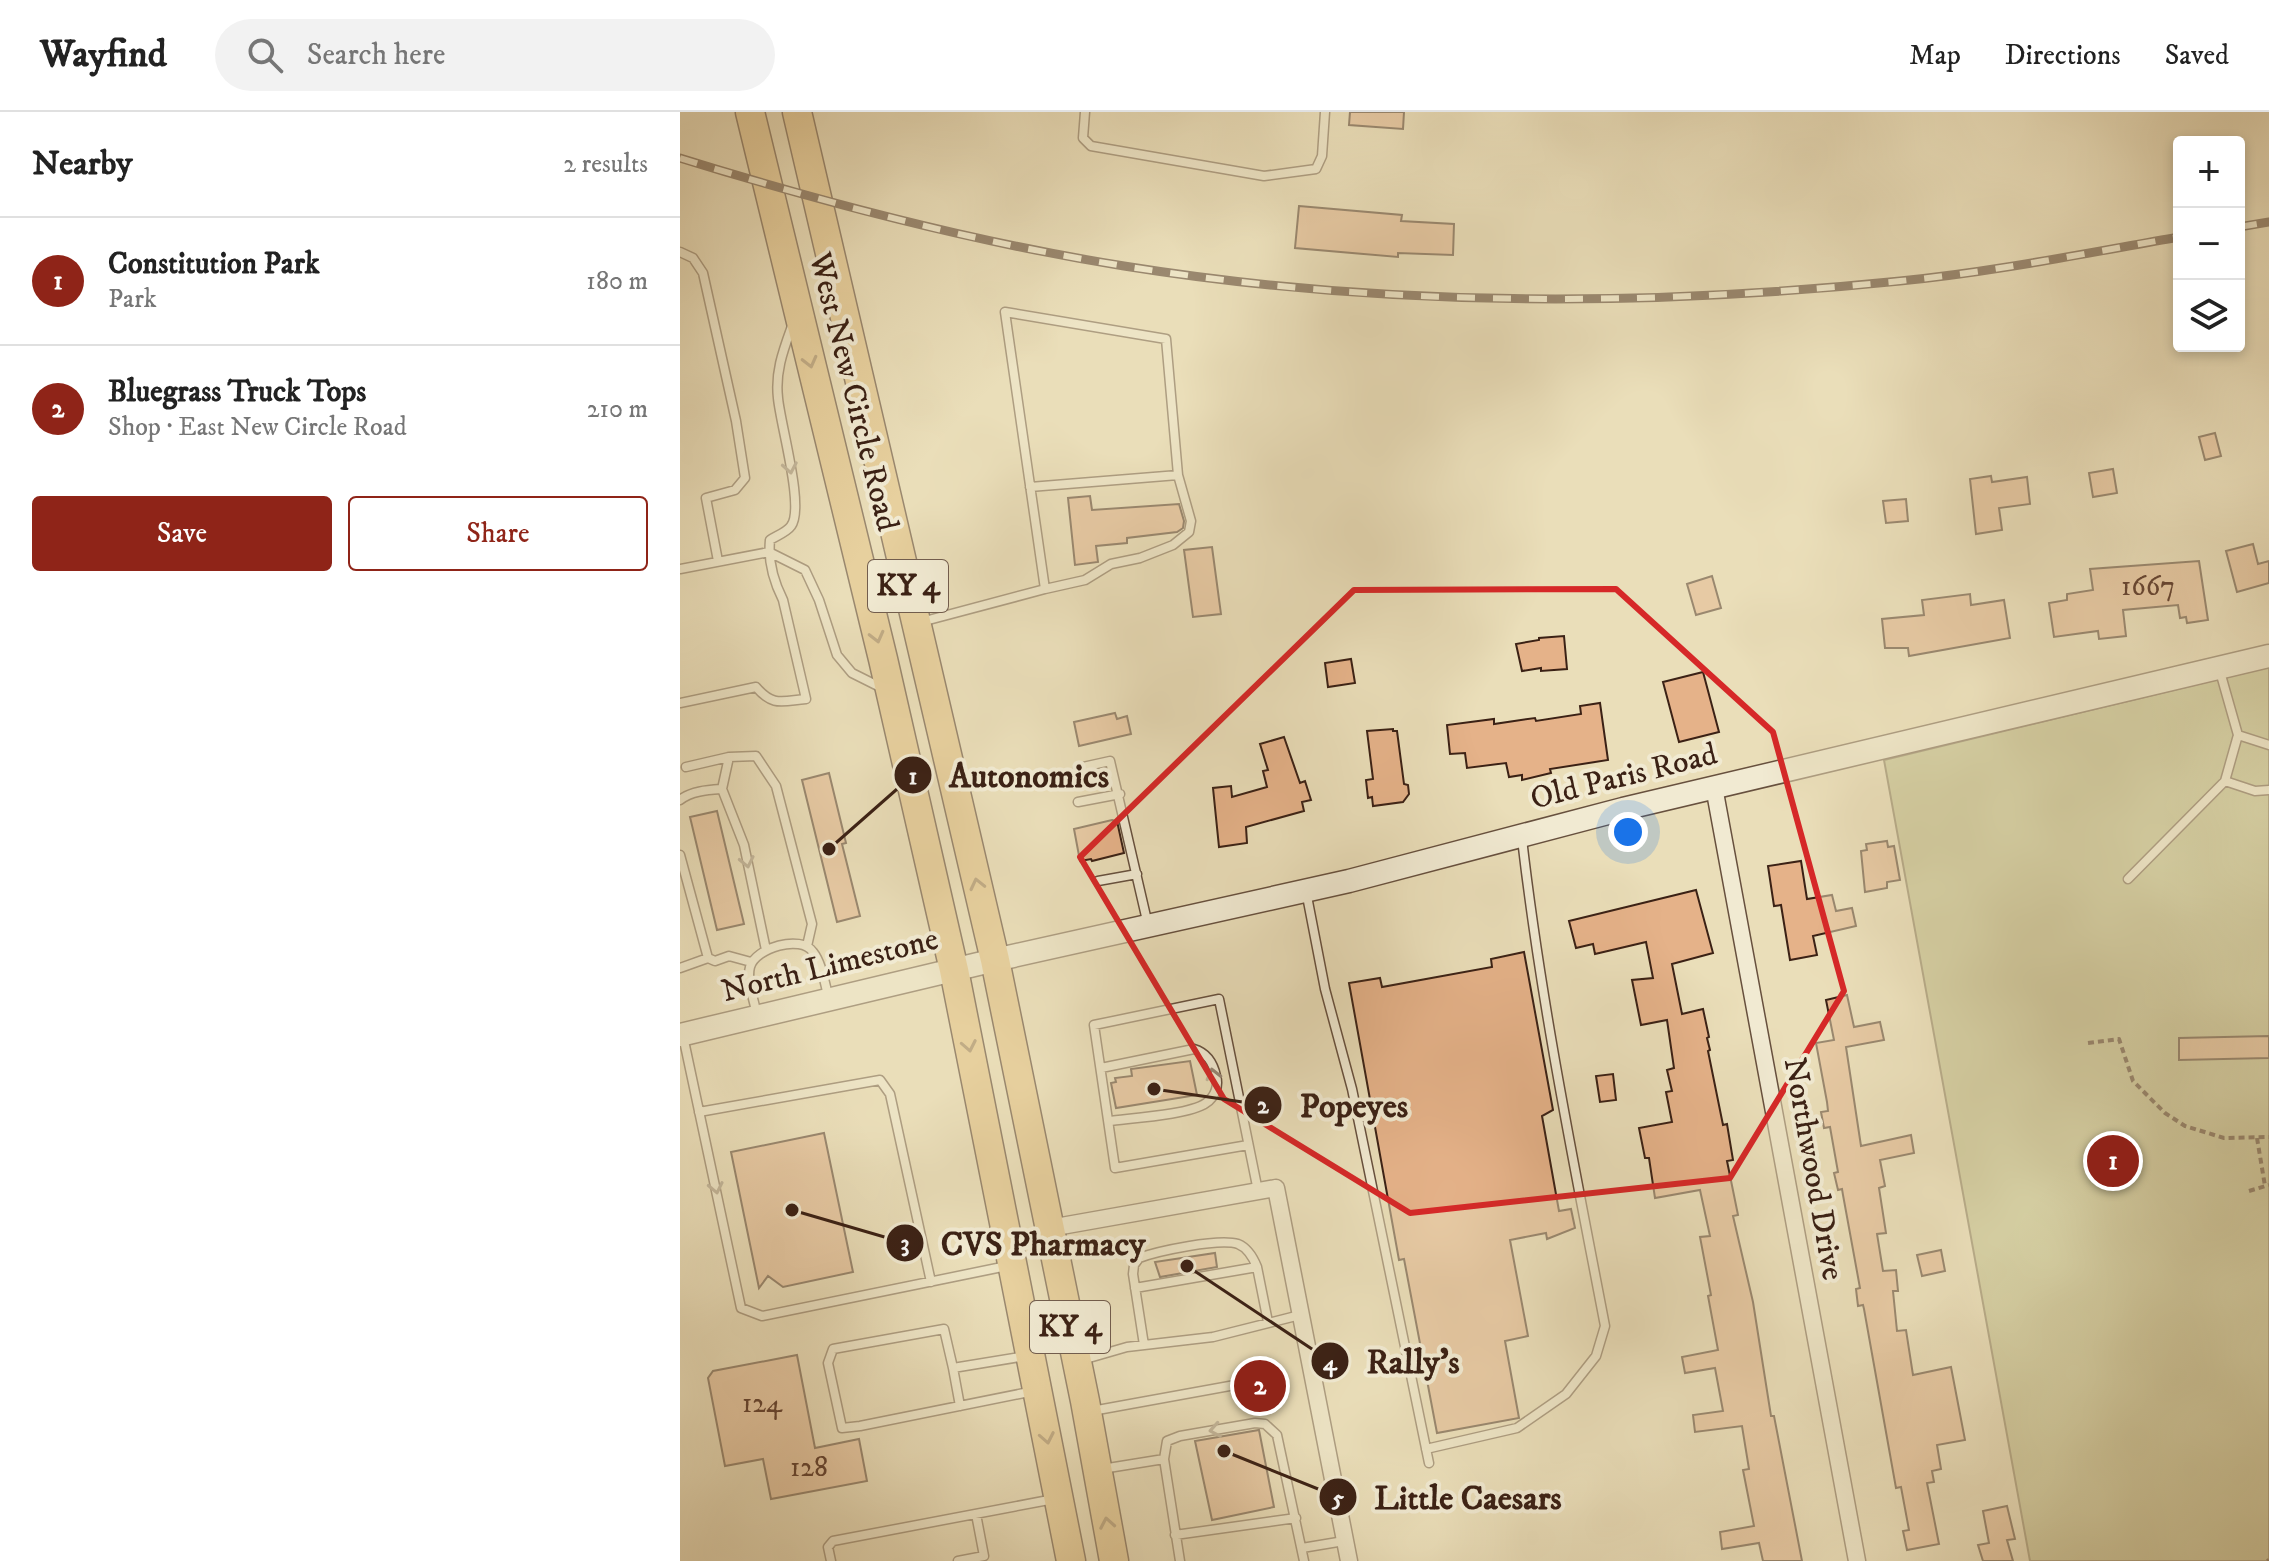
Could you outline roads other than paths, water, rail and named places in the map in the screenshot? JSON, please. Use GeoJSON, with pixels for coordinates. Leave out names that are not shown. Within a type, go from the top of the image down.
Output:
{"type":"FeatureCollection","features":[{"type":"Feature","properties":{"kind":"highway","name":"West New Circle Road"},"geometry":{"type":"LineString","coordinates":[[750,112],[891,693],[954,970]]}},
{"type":"Feature","properties":{"kind":"highway","name":"West New Circle Road"},"geometry":{"type":"LineString","coordinates":[[797,112],[995,960]]}},
{"type":"Feature","properties":{"kind":"highway","name":"KY 4"},"geometry":{"type":"LineString","coordinates":[[995,960],[1077,1361],[1114,1561]]}},
{"type":"Feature","properties":{"kind":"highway","name":"KY 4"},"geometry":{"type":"LineString","coordinates":[[954,970],[1071,1561]]}},
{"type":"Feature","properties":{"kind":"street","name":"Old Paris Road"},"geometry":{"type":"LineString","coordinates":[[995,960],[1306,890],[1714,787],[2269,656]]}},
{"type":"Feature","properties":{"kind":"street","name":"Northwood Drive"},"geometry":{"type":"LineString","coordinates":[[1714,787],[1857,1561]]}},
{"type":"Feature","properties":{"kind":"street","name":"North Limestone"},"geometry":{"type":"LineString","coordinates":[[681,1035],[995,960]]}},
{"type":"Feature","properties":{"kind":"street"},"geometry":{"type":"LineString","coordinates":[[1050,1228],[1276,1188],[1349,1561]]}},
{"type":"Feature","properties":{"kind":"lane"},"geometry":{"type":"LineString","coordinates":[[1085,112],[1083,138],[1091,146],[1264,176],[1316,169],[1322,156],[1325,112]]}},
{"type":"Feature","properties":{"kind":"lane"},"geometry":{"type":"LineString","coordinates":[[680,252],[693,258],[703,273],[736,421],[745,478],[735,490],[706,498],[718,561]]}},
{"type":"Feature","properties":{"kind":"lane"},"geometry":{"type":"LineString","coordinates":[[680,703],[756,687],[766,698],[777,702],[806,699],[769,552],[770,540],[791,526],[795,516],[795,493],[778,400],[777,370],[798,311]]}},
{"type":"Feature","properties":{"kind":"lane"},"geometry":{"type":"LineString","coordinates":[[916,623],[1085,580],[1111,564],[1140,558],[1173,545],[1189,532],[1191,521],[1178,475],[1166,339],[1005,312],[1045,589]]}},
{"type":"Feature","properties":{"kind":"lane"},"geometry":{"type":"LineString","coordinates":[[1030,487],[1178,475]]}},
{"type":"Feature","properties":{"kind":"lane"},"geometry":{"type":"LineString","coordinates":[[680,569],[769,552],[805,570],[819,600],[837,655],[852,673],[891,693]]}},
{"type":"Feature","properties":{"kind":"lane"},"geometry":{"type":"LineString","coordinates":[[2128,879],[2225,781],[2238,735],[2219,668]]}},
{"type":"Feature","properties":{"kind":"lane"},"geometry":{"type":"LineString","coordinates":[[2238,735],[2269,745]]}},
{"type":"Feature","properties":{"kind":"lane"},"geometry":{"type":"LineString","coordinates":[[686,767],[729,757],[756,756],[776,786],[812,924],[807,946]]}},
{"type":"Feature","properties":{"kind":"lane"},"geometry":{"type":"LineString","coordinates":[[729,757],[722,789],[744,845],[766,950]]}},
{"type":"Feature","properties":{"kind":"lane"},"geometry":{"type":"LineString","coordinates":[[1078,768],[1110,761],[1148,926]]}},
{"type":"Feature","properties":{"kind":"lane"},"geometry":{"type":"LineString","coordinates":[[2225,781],[2255,791],[2269,790]]}},
{"type":"Feature","properties":{"kind":"lane"},"geometry":{"type":"LineString","coordinates":[[680,800],[722,789]]}},
{"type":"Feature","properties":{"kind":"lane"},"geometry":{"type":"LineString","coordinates":[[1078,802],[1120,794]]}},
{"type":"Feature","properties":{"kind":"lane"},"geometry":{"type":"LineString","coordinates":[[1426,1449],[1517,1428],[1566,1394],[1596,1356],[1605,1326],[1532,930],[1522,835]]}},
{"type":"Feature","properties":{"kind":"lane"},"geometry":{"type":"LineString","coordinates":[[680,855],[708,958]]}},
{"type":"Feature","properties":{"kind":"lane"},"geometry":{"type":"LineString","coordinates":[[1098,881],[1137,874]]}},
{"type":"Feature","properties":{"kind":"lane"},"geometry":{"type":"LineString","coordinates":[[1306,890],[1325,989],[1356,1107],[1429,1463]]}},
{"type":"Feature","properties":{"kind":"lane"},"geometry":{"type":"LineString","coordinates":[[758,1017],[749,972],[751,962],[766,950],[793,943],[807,946],[815,954],[829,1000]]}},
{"type":"Feature","properties":{"kind":"lane"},"geometry":{"type":"LineString","coordinates":[[680,968],[690,967],[708,958],[715,961],[729,956],[751,962]]}},
{"type":"Feature","properties":{"kind":"lane"},"geometry":{"type":"LineString","coordinates":[[1248,1145],[1115,1168],[1094,1025],[1219,999],[1258,1191]]}},
{"type":"Feature","properties":{"kind":"lane"},"geometry":{"type":"LineString","coordinates":[[681,1035],[741,1308],[762,1316],[1013,1265]]}},
{"type":"Feature","properties":{"kind":"lane"},"geometry":{"type":"LineString","coordinates":[[1101,1068],[1194,1049],[1204,1052],[1218,1080],[1216,1092],[1208,1102],[1193,1109],[1109,1121]]}},
{"type":"Feature","properties":{"kind":"lane"},"geometry":{"type":"LineString","coordinates":[[699,1112],[880,1080],[890,1094],[931,1282]]}},
{"type":"Feature","properties":{"kind":"lane"},"geometry":{"type":"LineString","coordinates":[[1144,1345],[1134,1265],[1139,1258],[1212,1244],[1240,1245],[1254,1257],[1268,1322]]}},
{"type":"Feature","properties":{"kind":"lane"},"geometry":{"type":"LineString","coordinates":[[1135,1288],[1257,1267]]}},
{"type":"Feature","properties":{"kind":"lane"},"geometry":{"type":"LineString","coordinates":[[1077,1361],[1127,1347],[1213,1337],[1300,1315]]}},
{"type":"Feature","properties":{"kind":"lane"},"geometry":{"type":"LineString","coordinates":[[960,1406],[944,1329],[833,1349],[828,1363],[842,1428],[960,1406],[1038,1390]]}},
{"type":"Feature","properties":{"kind":"lane"},"geometry":{"type":"LineString","coordinates":[[953,1368],[1031,1356]]}},
{"type":"Feature","properties":{"kind":"lane"},"geometry":{"type":"LineString","coordinates":[[1087,1412],[1235,1385]]}},
{"type":"Feature","properties":{"kind":"lane"},"geometry":{"type":"LineString","coordinates":[[1180,1561],[1164,1459],[1167,1441],[1255,1423],[1265,1424],[1277,1435],[1304,1561]]}},
{"type":"Feature","properties":{"kind":"lane"},"geometry":{"type":"LineString","coordinates":[[1097,1469],[1164,1459]]}},
{"type":"Feature","properties":{"kind":"lane"},"geometry":{"type":"LineString","coordinates":[[831,1561],[828,1547],[833,1541],[1059,1498]]}},
{"type":"Feature","properties":{"kind":"lane"},"geometry":{"type":"LineString","coordinates":[[958,1561],[985,1559],[976,1514]]}},
{"type":"Feature","properties":{"kind":"lane"},"geometry":{"type":"LineString","coordinates":[[1175,1535],[1296,1518]]}},
{"type":"Feature","properties":{"kind":"lane"},"geometry":{"type":"LineString","coordinates":[[1302,1548],[1344,1541]]}},
{"type":"Feature","properties":{"kind":"railway"},"geometry":{"type":"LineString","coordinates":[[680,158],[900,220],[1068,256],[1220,279],[1414,296],[1609,298],[1803,290],[1970,273],[2173,238]]}},
{"type":"Feature","properties":{"kind":"railway"},"geometry":{"type":"LineString","coordinates":[[2245,226],[2269,222]]}},
{"type":"Feature","properties":{"kind":"place","name":"Autonomics"},"geometry":{"type":"Point","coordinates":[829,849]}},
{"type":"Feature","properties":{"kind":"place","name":"Popeyes"},"geometry":{"type":"Point","coordinates":[1154,1089]}},
{"type":"Feature","properties":{"kind":"place","name":"Constitution Park"},"geometry":{"type":"Point","coordinates":[2113,1161]}},
{"type":"Feature","properties":{"kind":"place","name":"CVS Pharmacy"},"geometry":{"type":"Point","coordinates":[792,1210]}},
{"type":"Feature","properties":{"kind":"place","name":"Rally's"},"geometry":{"type":"Point","coordinates":[1187,1266]}},
{"type":"Feature","properties":{"kind":"place","name":"Bluegrass Truck Tops"},"geometry":{"type":"Point","coordinates":[1260,1386]}},
{"type":"Feature","properties":{"kind":"place","name":"Little Caesars"},"geometry":{"type":"Point","coordinates":[1224,1451]}}]}
